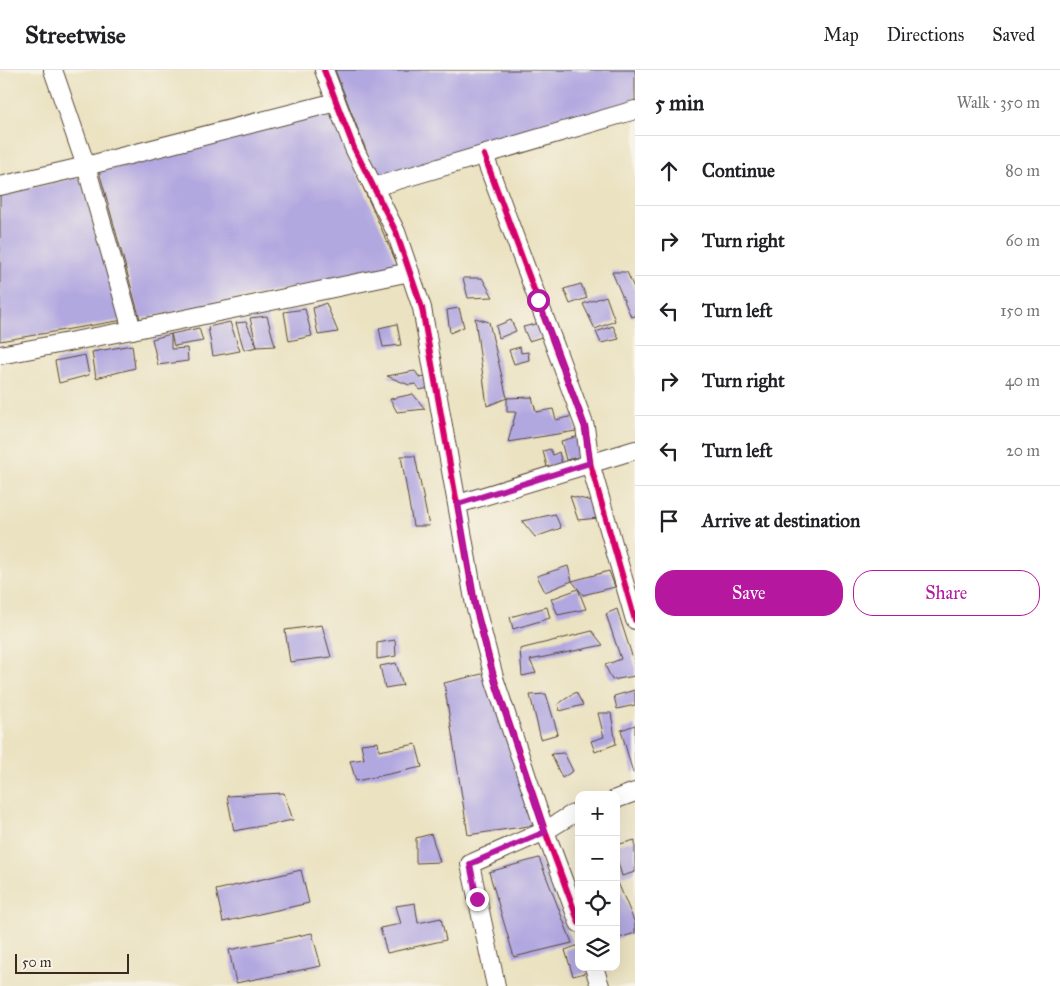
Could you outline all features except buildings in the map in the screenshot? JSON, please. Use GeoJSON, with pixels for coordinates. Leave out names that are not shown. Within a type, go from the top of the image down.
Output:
{"type":"FeatureCollection","features":[{"type":"Feature","properties":{"kind":"street"},"geometry":{"type":"LineString","coordinates":[[53,70],[86,166],[132,330]]}},
{"type":"Feature","properties":{"kind":"street"},"geometry":{"type":"LineString","coordinates":[[324,70],[354,148],[396,232],[422,308],[475,605],[495,682],[545,832],[575,912]]}},
{"type":"Feature","properties":{"kind":"street"},"geometry":{"type":"LineString","coordinates":[[0,186],[336,102]]}},
{"type":"Feature","properties":{"kind":"street"},"geometry":{"type":"LineString","coordinates":[[374,187],[635,110]]}},
{"type":"Feature","properties":{"kind":"street"},"geometry":{"type":"LineString","coordinates":[[484,155],[585,427],[590,463],[635,620]]}},
{"type":"Feature","properties":{"kind":"street"},"geometry":{"type":"LineString","coordinates":[[0,355],[132,330],[410,272]]}},
{"type":"Feature","properties":{"kind":"street"},"geometry":{"type":"LineString","coordinates":[[458,504],[635,450]]}},
{"type":"Feature","properties":{"kind":"street"},"geometry":{"type":"LineString","coordinates":[[620,798],[635,792]]}},
{"type":"Feature","properties":{"kind":"street"},"geometry":{"type":"LineString","coordinates":[[496,986],[470,864],[545,832],[575,814]]}},
{"type":"Feature","properties":{"kind":"street"},"geometry":{"type":"LineString","coordinates":[[595,971],[600,986]]}},
{"type":"Feature","properties":{"kind":"cycle path"},"geometry":{"type":"LineString","coordinates":[[324,70],[354,148],[396,232],[422,308],[475,605],[495,681],[545,831],[575,912]]}},
{"type":"Feature","properties":{"kind":"cycle path"},"geometry":{"type":"LineString","coordinates":[[484,155],[585,427],[590,463],[635,620]]}},
{"type":"Feature","properties":{"kind":"route"},"geometry":{"type":"LineString","coordinates":[[477,899],[470,864],[545,832],[495,682],[475,605],[458,504],[590,463],[585,427],[538,300]]}}]}
